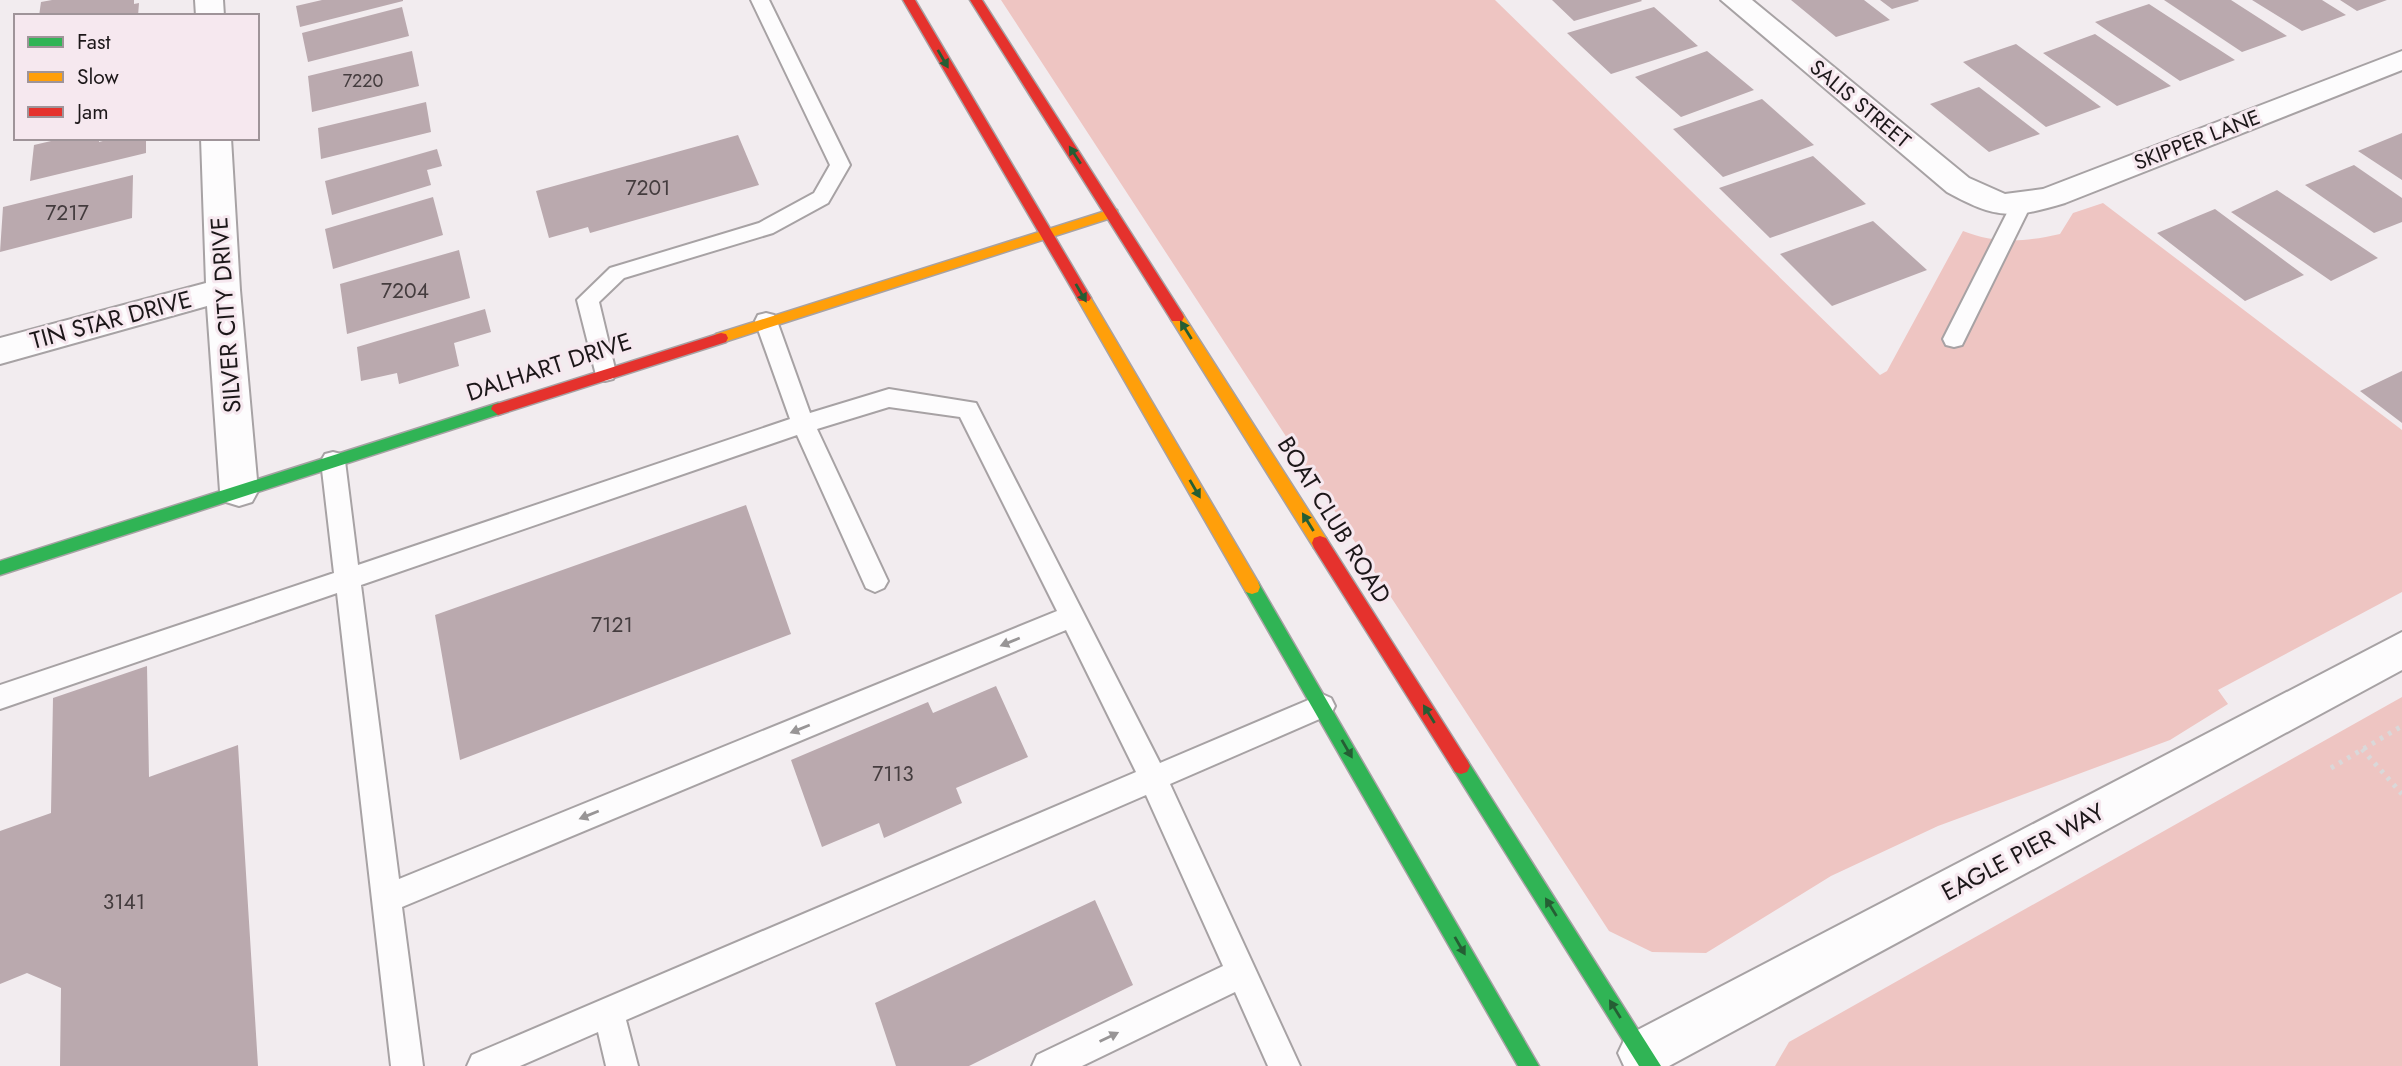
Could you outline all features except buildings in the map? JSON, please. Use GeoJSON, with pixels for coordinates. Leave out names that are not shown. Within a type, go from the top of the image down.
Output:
{"type":"FeatureCollection","features":[{"type":"Feature","properties":{"kind":"main road"},"geometry":{"type":"LineString","coordinates":[[909,0],[1529,1066]]}},
{"type":"Feature","properties":{"kind":"main road","name":"BOAT CLUB ROAD"},"geometry":{"type":"LineString","coordinates":[[976,0],[1647,1060]]}},
{"type":"Feature","properties":{"kind":"main road","name":"DALHART DRIVE"},"geometry":{"type":"LineString","coordinates":[[0,568],[766,321],[1112,213]]}},
{"type":"Feature","properties":{"kind":"street","name":"SALIS STREET"},"geometry":{"type":"LineString","coordinates":[[1735,0],[1958,185],[1990,202]]}},
{"type":"Feature","properties":{"kind":"street","name":"SKIPPER LANE"},"geometry":{"type":"LineString","coordinates":[[1990,202],[2020,207],[2054,196],[2402,60]]}},
{"type":"Feature","properties":{"kind":"street","name":"SILVER CITY DRIVE"},"geometry":{"type":"LineString","coordinates":[[216,140],[223,290],[239,491]]}},
{"type":"Feature","properties":{"kind":"street","name":"TIN STAR DRIVE"},"geometry":{"type":"LineString","coordinates":[[0,351],[223,290]]}},
{"type":"Feature","properties":{"kind":"street","name":"EAGLE PIER WAY"},"geometry":{"type":"LineString","coordinates":[[1647,1060],[2402,650]]}},
{"type":"Feature","properties":{"kind":"lane"},"geometry":{"type":"LineString","coordinates":[[606,373],[588,300],[617,273],[766,228],[821,198],[840,165],[760,0]]}},
{"type":"Feature","properties":{"kind":"lane"},"geometry":{"type":"LineString","coordinates":[[1954,339],[2020,207]]}},
{"type":"Feature","properties":{"kind":"lane"},"geometry":{"type":"LineString","coordinates":[[766,321],[803,424],[875,581]]}},
{"type":"Feature","properties":{"kind":"lane"},"geometry":{"type":"LineString","coordinates":[[0,698],[803,424],[889,398],[968,409],[1154,779],[1284,1066]]}},
{"type":"Feature","properties":{"kind":"lane"},"geometry":{"type":"LineString","coordinates":[[333,461],[407,1066]]}},
{"type":"Feature","properties":{"kind":"lane"},"geometry":{"type":"LineString","coordinates":[[386,899],[1073,616]]}},
{"type":"Feature","properties":{"kind":"lane"},"geometry":{"type":"LineString","coordinates":[[483,1066],[1322,706]]}},
{"type":"Feature","properties":{"kind":"lane"},"geometry":{"type":"LineString","coordinates":[[1048,1066],[1242,973]]}},
{"type":"Feature","properties":{"kind":"lane"},"geometry":{"type":"LineString","coordinates":[[609,1012],[622,1066]]}},
{"type":"Feature","properties":{"kind":"path"},"geometry":{"type":"LineString","coordinates":[[2331,768],[2402,726]]}},
{"type":"Feature","properties":{"kind":"path"},"geometry":{"type":"LineString","coordinates":[[2362,749],[2402,794]]}},
{"type":"Feature","properties":{"kind":"shaded area"},"geometry":{"type":"Polygon","coordinates":[[[1001,0],[1495,0],[1880,375],[1887,371],[1963,231],[1999,240],[2047,237],[2060,234],[2073,213],[2103,203],[2402,430],[2402,592],[2218,690],[2228,704],[2170,740],[1938,826],[1831,876],[1706,953],[1652,952],[1609,931],[1001,0]]]}},
{"type":"Feature","properties":{"kind":"shaded area"},"geometry":{"type":"Polygon","coordinates":[[[2402,697],[2402,1066],[1775,1066],[1789,1042],[2402,697]]]}},
{"type":"Feature","properties":{"kind":"traffic: fast"},"geometry":{"type":"LineString","coordinates":[[0,568],[498,409]]}},
{"type":"Feature","properties":{"kind":"traffic: fast"},"geometry":{"type":"LineString","coordinates":[[1252,587],[1529,1066]]}},
{"type":"Feature","properties":{"kind":"traffic: fast"},"geometry":{"type":"LineString","coordinates":[[1461,766],[1651,1066]]}},
{"type":"Feature","properties":{"kind":"traffic: slow"},"geometry":{"type":"LineString","coordinates":[[721,338],[1112,213]]}},
{"type":"Feature","properties":{"kind":"traffic: slow"},"geometry":{"type":"LineString","coordinates":[[1084,298],[1252,587]]}},
{"type":"Feature","properties":{"kind":"traffic: slow"},"geometry":{"type":"LineString","coordinates":[[1177,317],[1320,543]]}},
{"type":"Feature","properties":{"kind":"traffic: jam"},"geometry":{"type":"LineString","coordinates":[[909,0],[1084,298]]}},
{"type":"Feature","properties":{"kind":"traffic: jam"},"geometry":{"type":"LineString","coordinates":[[976,0],[1177,317]]}},
{"type":"Feature","properties":{"kind":"traffic: jam"},"geometry":{"type":"LineString","coordinates":[[498,409],[721,338]]}},
{"type":"Feature","properties":{"kind":"traffic: jam"},"geometry":{"type":"LineString","coordinates":[[1320,543],[1461,766]]}}]}
